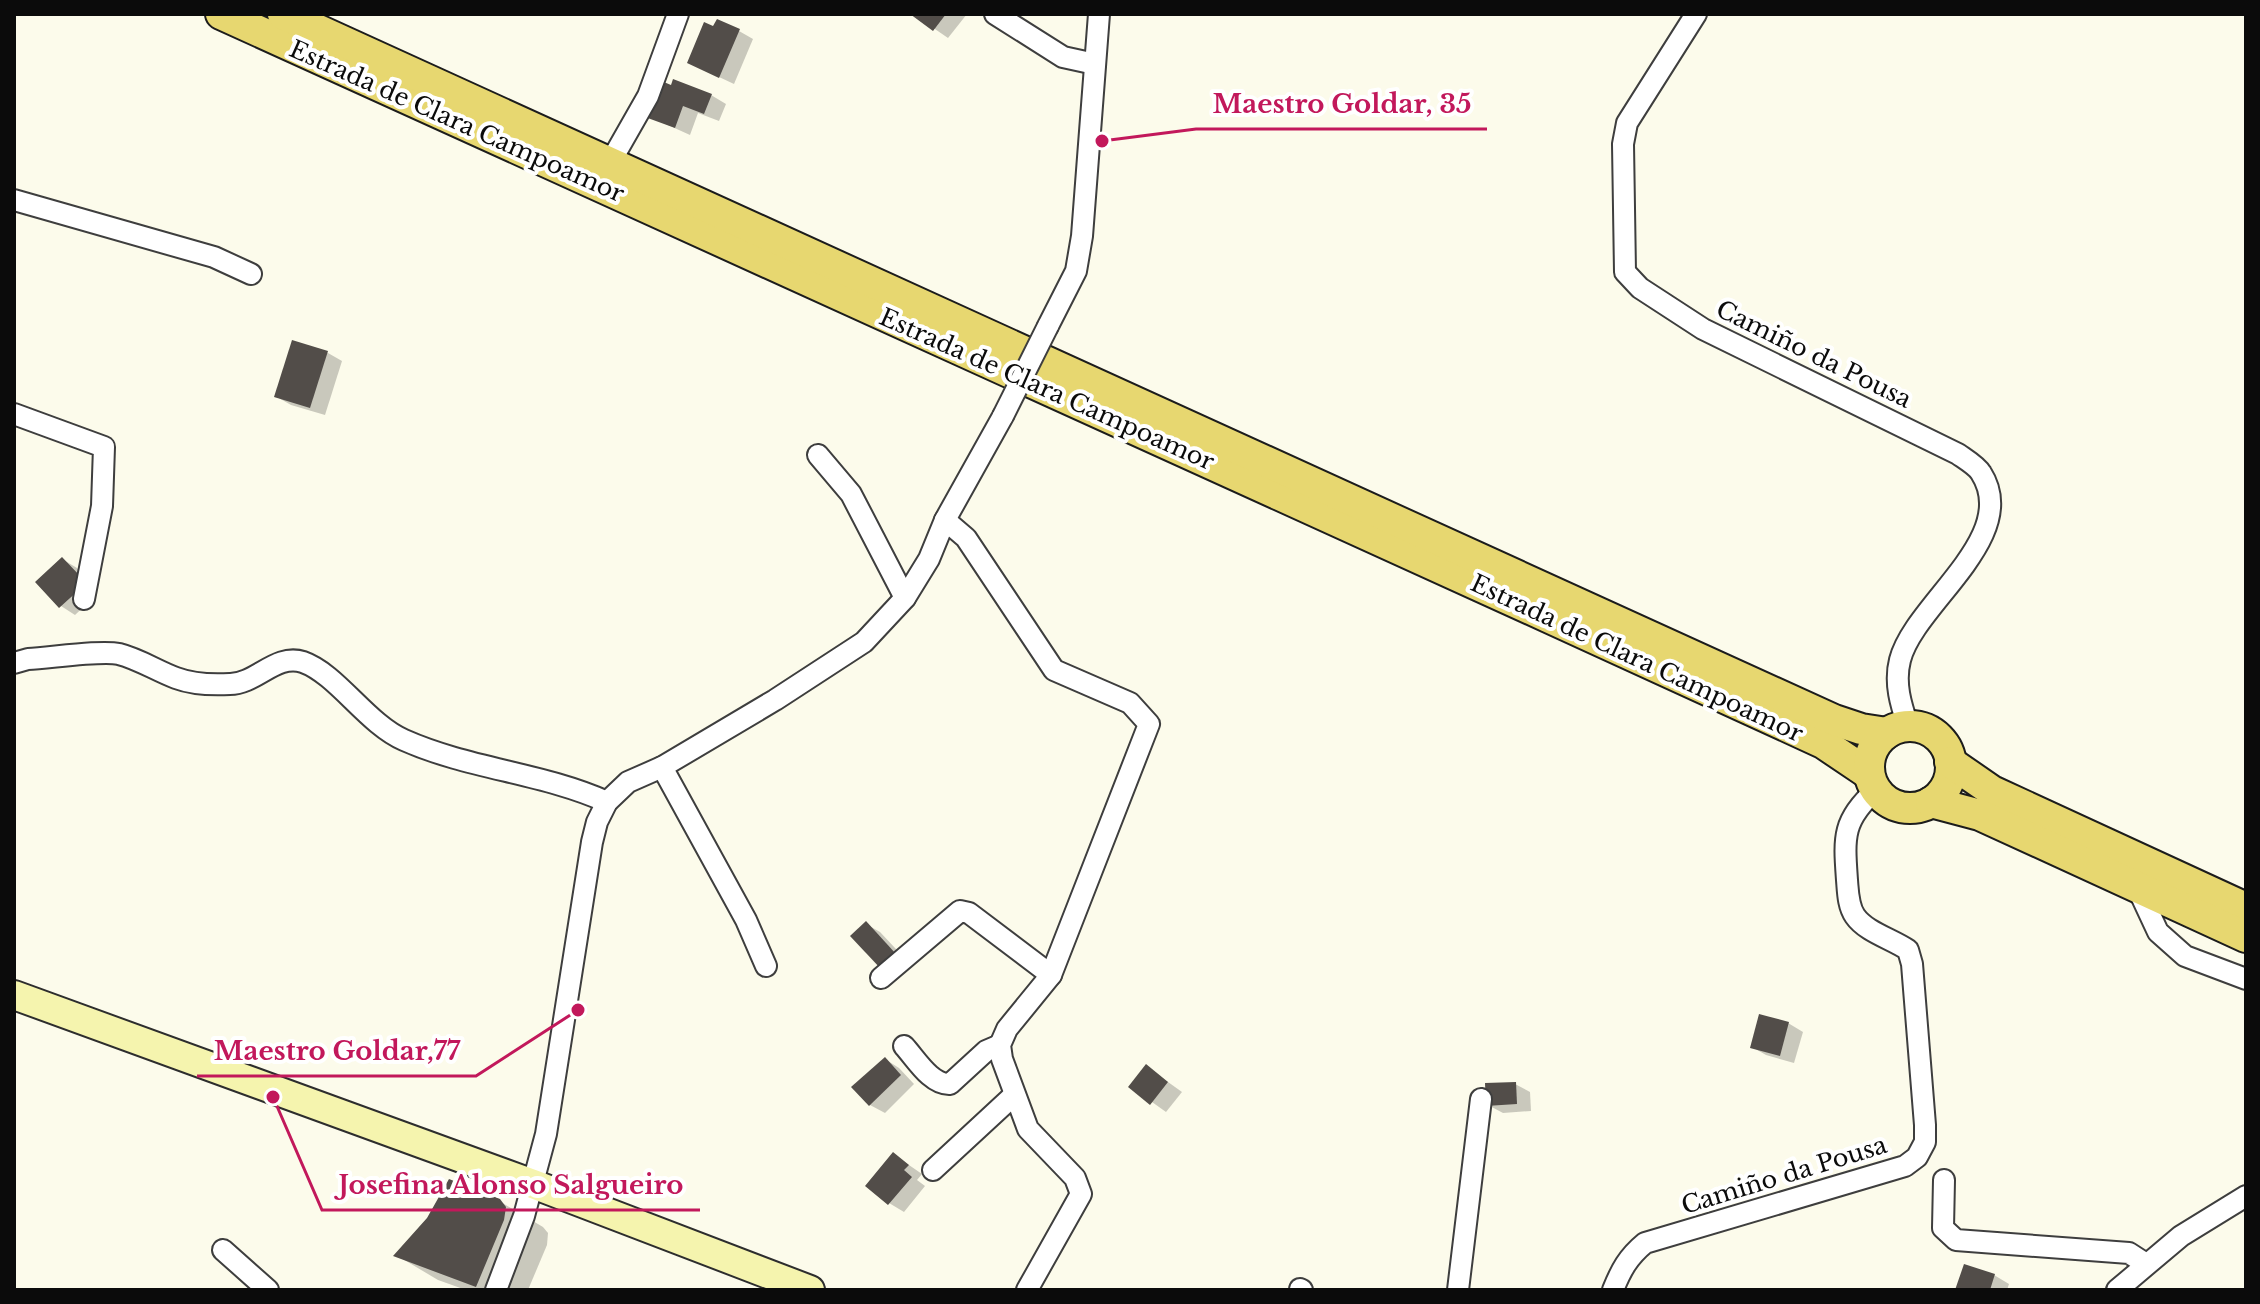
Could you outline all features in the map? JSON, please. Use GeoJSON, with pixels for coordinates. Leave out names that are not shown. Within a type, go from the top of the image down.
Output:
{"type":"FeatureCollection","features":[{"type":"Feature","properties":{"kind":"main road","name":"Estrada de Clara Campoamor"},"geometry":{"type":"LineString","coordinates":[[221,14],[1808,737],[1872,782],[1882,798],[1901,807],[1911,808],[1931,802],[1980,815],[2246,937]]}},
{"type":"Feature","properties":{"kind":"main road","name":"Estrada de Clara Campoamor"},"geometry":{"type":"LineString","coordinates":[[283,14],[1834,720],[1861,729],[1920,727],[1941,740],[1950,762],[1992,791],[2246,908]]}},
{"type":"Feature","properties":{"kind":"main road"},"geometry":{"type":"LineString","coordinates":[[1872,782],[1872,750],[1898,729]]}},
{"type":"Feature","properties":{"kind":"main road"},"geometry":{"type":"LineString","coordinates":[[1931,802],[1947,785],[1950,762]]}},
{"type":"Feature","properties":{"kind":"main road"},"geometry":{"type":"LineString","coordinates":[[14,995],[533,1184],[810,1290]]}},
{"type":"Feature","properties":{"kind":"street"},"geometry":{"type":"LineString","coordinates":[[611,161],[648,96],[678,14]]}},
{"type":"Feature","properties":{"kind":"street"},"geometry":{"type":"LineString","coordinates":[[995,14],[1063,57],[1095,64]]}},
{"type":"Feature","properties":{"kind":"street"},"geometry":{"type":"LineString","coordinates":[[496,1290],[524,1216],[546,1134],[597,822],[607,802],[628,782],[662,767],[775,700],[864,642],[905,598],[929,559],[945,520],[1003,416],[1076,271],[1082,236],[1099,14]]}},
{"type":"Feature","properties":{"kind":"street","name":"Camiño da Pousa"},"geometry":{"type":"LineString","coordinates":[[1696,14],[1627,123],[1623,144],[1625,272],[1640,288],[1703,329],[1958,454],[1981,472],[1987,489],[1989,506],[1986,526],[1977,548],[1914,630],[1900,660],[1898,729]]}},
{"type":"Feature","properties":{"kind":"street"},"geometry":{"type":"LineString","coordinates":[[14,200],[199,252],[251,274]]}},
{"type":"Feature","properties":{"kind":"street"},"geometry":{"type":"LineString","coordinates":[[14,414],[104,447],[102,506],[84,599]]}},
{"type":"Feature","properties":{"kind":"street"},"geometry":{"type":"LineString","coordinates":[[818,455],[851,494],[905,598]]}},
{"type":"Feature","properties":{"kind":"street"},"geometry":{"type":"LineString","coordinates":[[945,520],[966,538],[1054,670],[1130,703],[1149,724],[1051,975],[1007,1029],[1000,1045],[1002,1059],[1028,1129],[1075,1178],[1081,1194],[1027,1290]]}},
{"type":"Feature","properties":{"kind":"street"},"geometry":{"type":"LineString","coordinates":[[14,663],[28,659],[119,654],[178,679],[234,685],[282,662],[303,662],[317,669],[379,726],[402,740],[461,762],[580,789],[607,802]]}},
{"type":"Feature","properties":{"kind":"street"},"geometry":{"type":"LineString","coordinates":[[662,767],[746,920],[766,966]]}},
{"type":"Feature","properties":{"kind":"street","name":"Camiño da Pousa"},"geometry":{"type":"LineString","coordinates":[[1613,1290],[1631,1254],[1645,1243],[1905,1166],[1917,1157],[1925,1142],[1912,964],[1908,950],[1862,924],[1849,904],[1844,839],[1849,820],[1872,782]]}},
{"type":"Feature","properties":{"kind":"street"},"geometry":{"type":"LineString","coordinates":[[2137,887],[2158,932],[2185,956],[2246,979]]}},
{"type":"Feature","properties":{"kind":"street"},"geometry":{"type":"LineString","coordinates":[[881,978],[960,911],[969,913],[1051,975]]}},
{"type":"Feature","properties":{"kind":"street"},"geometry":{"type":"LineString","coordinates":[[904,1046],[935,1081],[943,1085],[950,1084],[986,1051],[1000,1045]]}},
{"type":"Feature","properties":{"kind":"street"},"geometry":{"type":"LineString","coordinates":[[933,1170],[1014,1095]]}},
{"type":"Feature","properties":{"kind":"street"},"geometry":{"type":"LineString","coordinates":[[1458,1290],[1481,1099]]}},
{"type":"Feature","properties":{"kind":"street"},"geometry":{"type":"LineString","coordinates":[[1944,1180],[1943,1228],[1956,1240],[2129,1253],[2146,1264]]}},
{"type":"Feature","properties":{"kind":"street"},"geometry":{"type":"LineString","coordinates":[[2117,1290],[2181,1236],[2246,1196]]}},
{"type":"Feature","properties":{"kind":"street"},"geometry":{"type":"LineString","coordinates":[[223,1250],[268,1290]]}},
{"type":"Feature","properties":{"kind":"building"},"geometry":{"type":"Polygon","coordinates":[[[910,14],[946,14],[933,31],[910,14]]]}},
{"type":"Feature","properties":{"kind":"building"},"geometry":{"type":"Polygon","coordinates":[[[717,19],[740,29],[719,78],[687,63],[704,22],[713,26],[717,19]]]}},
{"type":"Feature","properties":{"kind":"building"},"geometry":{"type":"Polygon","coordinates":[[[673,79],[712,94],[704,114],[683,106],[675,128],[645,117],[659,80],[671,85],[673,79]]]}},
{"type":"Feature","properties":{"kind":"building"},"geometry":{"type":"Polygon","coordinates":[[[292,340],[328,351],[310,408],[274,397],[292,340]]]}},
{"type":"Feature","properties":{"kind":"building"},"geometry":{"type":"Polygon","coordinates":[[[62,557],[81,577],[75,583],[80,589],[59,608],[35,582],[62,557]]]}},
{"type":"Feature","properties":{"kind":"building"},"geometry":{"type":"Polygon","coordinates":[[[866,921],[896,954],[881,969],[850,936],[866,921]]]}},
{"type":"Feature","properties":{"kind":"building"},"geometry":{"type":"Polygon","coordinates":[[[1759,1014],[1789,1022],[1780,1056],[1750,1048],[1759,1014]]]}},
{"type":"Feature","properties":{"kind":"building"},"geometry":{"type":"Polygon","coordinates":[[[885,1057],[901,1075],[869,1106],[851,1087],[885,1057]]]}},
{"type":"Feature","properties":{"kind":"building"},"geometry":{"type":"Polygon","coordinates":[[[1146,1064],[1168,1082],[1150,1105],[1128,1087],[1146,1064]]]}},
{"type":"Feature","properties":{"kind":"building"},"geometry":{"type":"Polygon","coordinates":[[[1516,1082],[1517,1104],[1486,1106],[1485,1083],[1516,1082]]]}},
{"type":"Feature","properties":{"kind":"building"},"geometry":{"type":"Polygon","coordinates":[[[893,1152],[909,1165],[904,1170],[912,1177],[888,1205],[865,1186],[893,1152]]]}},
{"type":"Feature","properties":{"kind":"building"},"geometry":{"type":"Polygon","coordinates":[[[449,1179],[500,1199],[506,1207],[504,1220],[476,1287],[393,1256],[427,1218],[449,1179]]]}},
{"type":"Feature","properties":{"kind":"building"},"geometry":{"type":"Polygon","coordinates":[[[1964,1264],[1995,1274],[1990,1290],[1955,1290],[1964,1264]]]}},
{"type":"Feature","properties":{"kind":"place","name":"Maestro Goldar, 35"},"geometry":{"type":"Point","coordinates":[1102,141]}},
{"type":"Feature","properties":{"kind":"place","name":"Maestro Goldar,77"},"geometry":{"type":"Point","coordinates":[578,1010]}},
{"type":"Feature","properties":{"kind":"place","name":"Josefina Alonso Salgueiro"},"geometry":{"type":"Point","coordinates":[273,1097]}}]}
